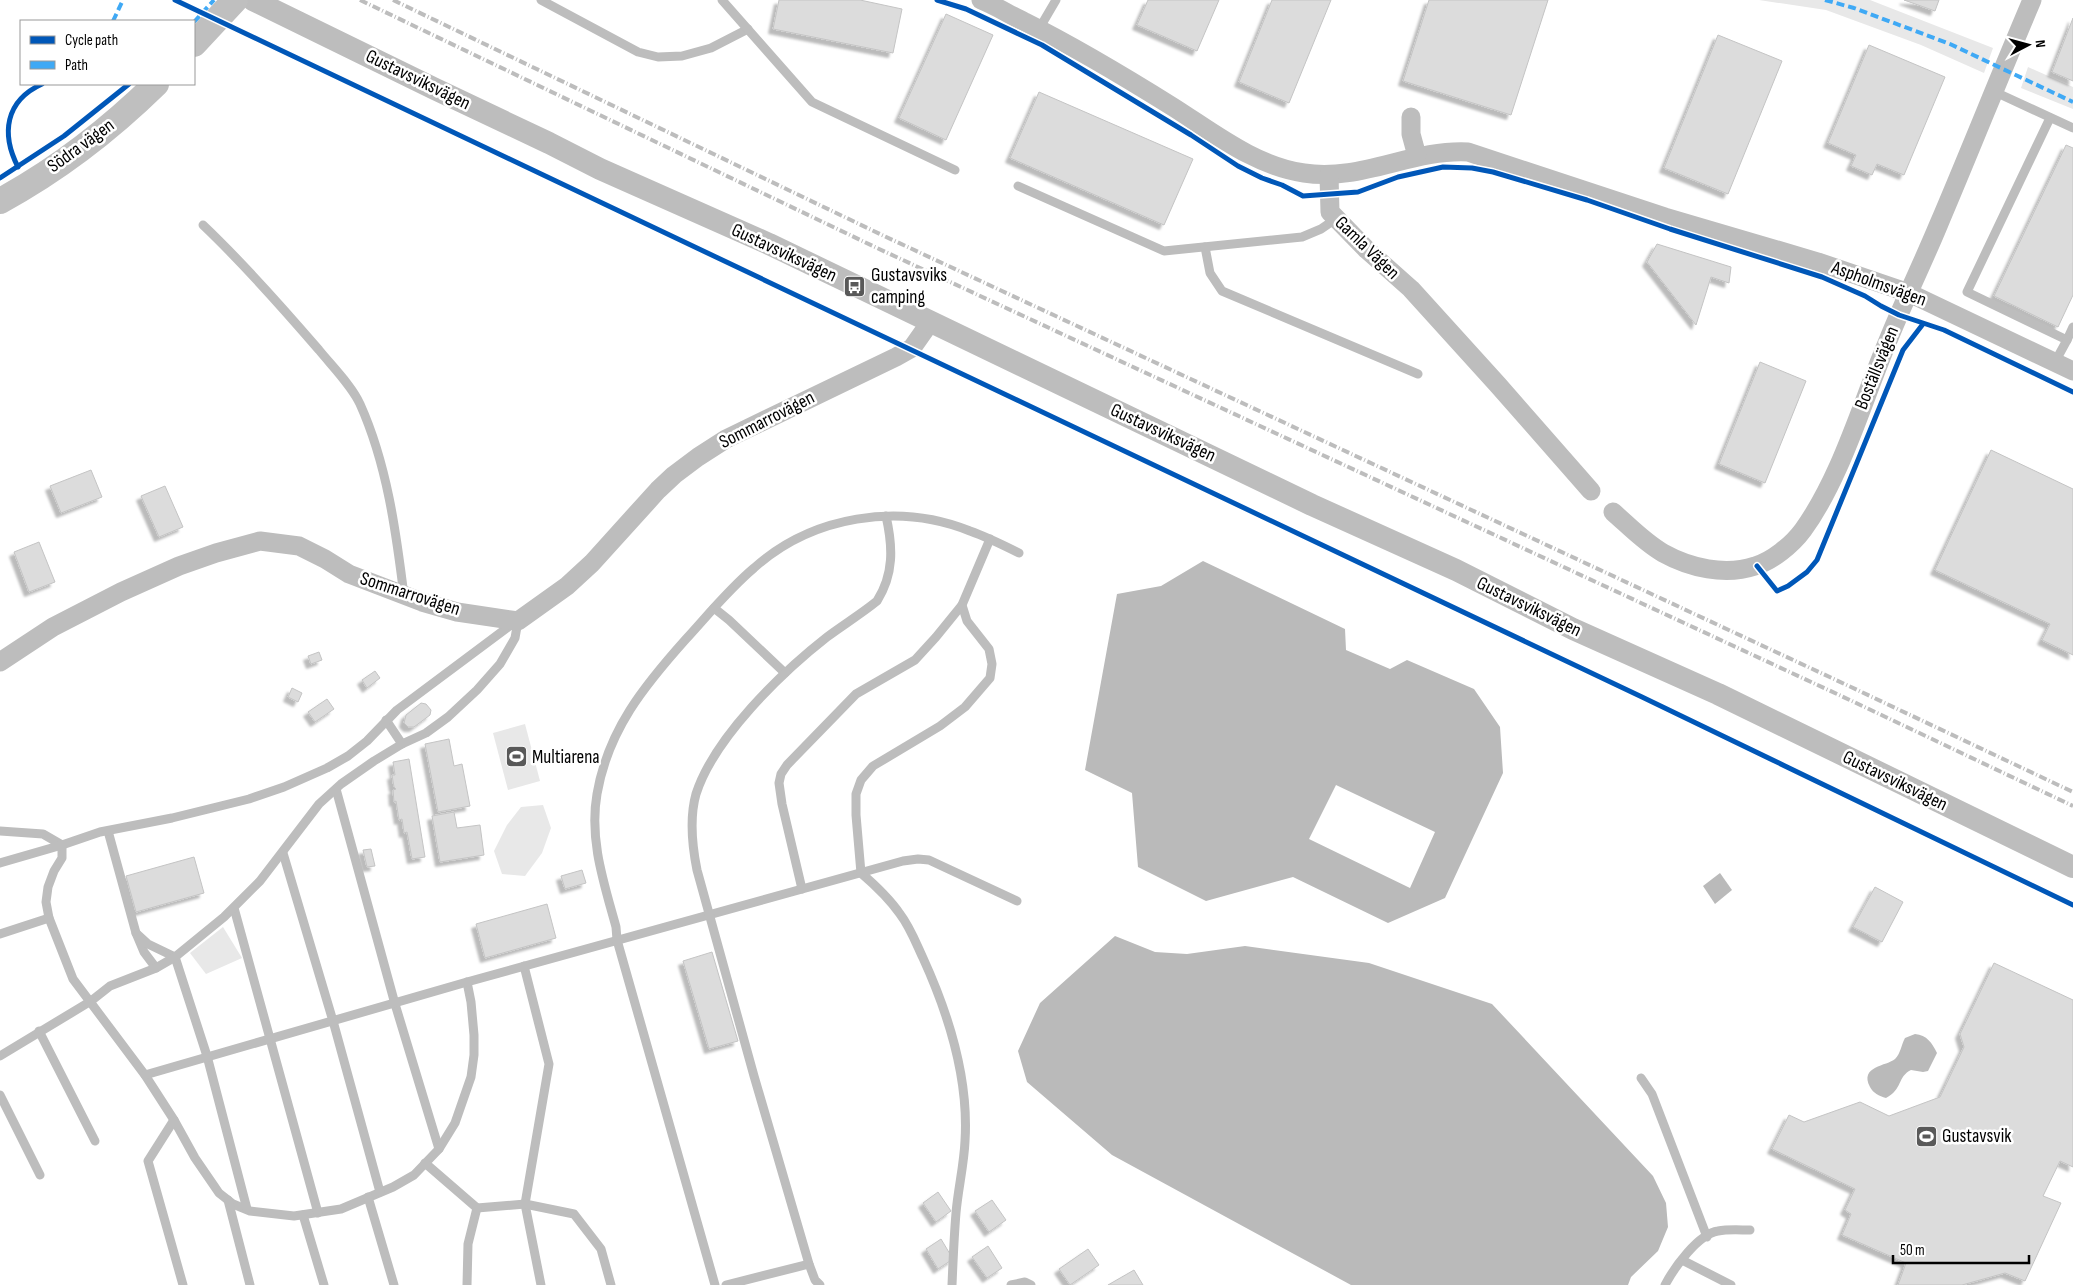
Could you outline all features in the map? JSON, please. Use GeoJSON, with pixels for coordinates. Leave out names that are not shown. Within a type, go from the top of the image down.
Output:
{"type":"FeatureCollection","features":[{"type":"Feature","properties":{"kind":"main road"},"geometry":{"type":"LineString","coordinates":[[195,43],[235,0]]}},
{"type":"Feature","properties":{"kind":"main road","name":"Södra vägen"},"geometry":{"type":"LineString","coordinates":[[0,201],[56,166],[114,124],[155,85]]}},
{"type":"Feature","properties":{"kind":"street","name":"Gustavsviksvägen"},"geometry":{"type":"LineString","coordinates":[[253,0],[600,169],[769,244],[1312,505],[1456,570],[1572,629],[1718,694],[2073,866]]}},
{"type":"Feature","properties":{"kind":"street"},"geometry":{"type":"LineString","coordinates":[[981,0],[1039,29],[1149,92],[1260,160],[1296,172],[1329,175]]}},
{"type":"Feature","properties":{"kind":"street","name":"Boställsvägen"},"geometry":{"type":"LineString","coordinates":[[1613,512],[1662,553],[1690,565],[1716,571],[1739,570],[1756,566],[1775,556],[1802,531],[1832,481],[1885,346],[2032,0]]}},
{"type":"Feature","properties":{"kind":"street"},"geometry":{"type":"LineString","coordinates":[[1411,117],[1411,134],[1417,156]]}},
{"type":"Feature","properties":{"kind":"street","name":"Aspholmsvägen"},"geometry":{"type":"LineString","coordinates":[[1329,175],[1366,170],[1439,152],[1468,152],[1665,217],[1818,262],[1909,293],[2073,371]]}},
{"type":"Feature","properties":{"kind":"street","name":"Gamla Vägen"},"geometry":{"type":"LineString","coordinates":[[1329,175],[1330,212],[1410,289],[1592,492]]}},
{"type":"Feature","properties":{"kind":"street","name":"Sommarrovägen"},"geometry":{"type":"LineString","coordinates":[[0,662],[53,627],[121,592],[188,562],[260,541],[299,546],[349,574],[404,596],[457,612],[518,621],[567,586],[592,563],[658,490],[698,457],[726,439],[912,348],[931,321]]}},
{"type":"Feature","properties":{"kind":"lane"},"geometry":{"type":"LineString","coordinates":[[541,0],[638,52],[658,57],[682,56],[712,48],[748,29]]}},
{"type":"Feature","properties":{"kind":"lane"},"geometry":{"type":"LineString","coordinates":[[722,0],[812,102],[955,170]]}},
{"type":"Feature","properties":{"kind":"lane"},"geometry":{"type":"LineString","coordinates":[[1039,29],[1056,0]]}},
{"type":"Feature","properties":{"kind":"lane"},"geometry":{"type":"LineString","coordinates":[[1993,92],[2073,128]]}},
{"type":"Feature","properties":{"kind":"lane"},"geometry":{"type":"LineString","coordinates":[[2050,118],[1967,292],[2066,340]]}},
{"type":"Feature","properties":{"kind":"lane"},"geometry":{"type":"LineString","coordinates":[[1018,186],[1164,251],[1302,236],[1322,229],[1337,218]]}},
{"type":"Feature","properties":{"kind":"lane"},"geometry":{"type":"LineString","coordinates":[[203,225],[226,247],[298,325],[359,402],[376,446],[385,481],[404,596]]}},
{"type":"Feature","properties":{"kind":"lane"},"geometry":{"type":"LineString","coordinates":[[1205,247],[1210,273],[1222,291],[1418,374]]}},
{"type":"Feature","properties":{"kind":"lane"},"geometry":{"type":"LineString","coordinates":[[2055,362],[2073,327]]}},
{"type":"Feature","properties":{"kind":"lane"},"geometry":{"type":"LineString","coordinates":[[820,1285],[815,1280],[809,1264],[754,1076],[691,842],[696,795],[718,751],[736,726],[786,673],[828,636],[877,601],[890,575],[892,555],[886,516]]}},
{"type":"Feature","properties":{"kind":"lane"},"geometry":{"type":"LineString","coordinates":[[715,1285],[617,940],[616,927],[596,852],[594,819],[597,793],[608,748],[623,719],[645,686],[714,608],[754,568],[777,550],[831,524],[861,518],[886,516],[912,517],[941,522],[969,530],[1019,553]]}},
{"type":"Feature","properties":{"kind":"lane"},"geometry":{"type":"LineString","coordinates":[[802,889],[782,804],[779,783],[781,774],[787,765],[856,694],[915,660],[962,605],[990,540]]}},
{"type":"Feature","properties":{"kind":"lane"},"geometry":{"type":"LineString","coordinates":[[952,1285],[956,1212],[965,1141],[964,1086],[955,1047],[931,975],[912,934],[901,914],[861,872],[856,794],[861,780],[873,766],[940,726],[965,707],[990,678],[992,664],[989,650],[967,622],[962,605]]}},
{"type":"Feature","properties":{"kind":"lane"},"geometry":{"type":"LineString","coordinates":[[714,608],[786,673]]}},
{"type":"Feature","properties":{"kind":"lane"},"geometry":{"type":"LineString","coordinates":[[0,863],[108,831],[249,799],[284,786],[348,756],[367,741],[397,710],[518,621]]}},
{"type":"Feature","properties":{"kind":"lane"},"geometry":{"type":"LineString","coordinates":[[0,1056],[91,1001],[110,986],[156,968],[175,957],[234,908],[283,853],[306,819],[336,788],[374,761],[402,744],[426,733],[448,718],[477,690],[500,664],[515,638],[518,621]]}},
{"type":"Feature","properties":{"kind":"lane"},"geometry":{"type":"LineString","coordinates":[[386,720],[402,744]]}},
{"type":"Feature","properties":{"kind":"lane"},"geometry":{"type":"LineString","coordinates":[[336,788],[395,1004],[439,1149]]}},
{"type":"Feature","properties":{"kind":"lane"},"geometry":{"type":"LineString","coordinates":[[0,831],[43,834],[62,845]]}},
{"type":"Feature","properties":{"kind":"lane"},"geometry":{"type":"LineString","coordinates":[[108,831],[136,933],[144,952],[156,968]]}},
{"type":"Feature","properties":{"kind":"lane"},"geometry":{"type":"LineString","coordinates":[[62,845],[62,858],[54,871],[48,887],[46,902],[49,918],[73,979],[145,1075],[209,1179],[228,1200],[247,1209],[271,1214],[303,1215],[341,1209],[414,1175],[439,1149],[456,1123],[471,1076],[474,1035],[467,982]]}},
{"type":"Feature","properties":{"kind":"lane"},"geometry":{"type":"LineString","coordinates":[[283,853],[333,1021],[380,1192]]}},
{"type":"Feature","properties":{"kind":"lane"},"geometry":{"type":"LineString","coordinates":[[145,1075],[467,982],[861,872],[918,858],[929,860],[1017,901]]}},
{"type":"Feature","properties":{"kind":"lane"},"geometry":{"type":"LineString","coordinates":[[234,908],[318,1213]]}},
{"type":"Feature","properties":{"kind":"lane"},"geometry":{"type":"LineString","coordinates":[[0,934],[49,918]]}},
{"type":"Feature","properties":{"kind":"lane"},"geometry":{"type":"LineString","coordinates":[[136,933],[148,944],[175,957],[207,1056],[247,1209]]}},
{"type":"Feature","properties":{"kind":"lane"},"geometry":{"type":"LineString","coordinates":[[524,966],[549,1064],[525,1204],[541,1285]]}},
{"type":"Feature","properties":{"kind":"lane"},"geometry":{"type":"LineString","coordinates":[[40,1032],[95,1141]]}},
{"type":"Feature","properties":{"kind":"lane"},"geometry":{"type":"LineString","coordinates":[[1641,1078],[1652,1094],[1707,1238]]}},
{"type":"Feature","properties":{"kind":"lane"},"geometry":{"type":"LineString","coordinates":[[0,1094],[40,1175]]}},
{"type":"Feature","properties":{"kind":"lane"},"geometry":{"type":"LineString","coordinates":[[174,1120],[148,1160],[183,1285]]}},
{"type":"Feature","properties":{"kind":"lane"},"geometry":{"type":"LineString","coordinates":[[425,1163],[477,1208],[525,1204],[574,1214],[600,1249],[611,1285]]}},
{"type":"Feature","properties":{"kind":"lane"},"geometry":{"type":"LineString","coordinates":[[368,1197],[394,1285]]}},
{"type":"Feature","properties":{"kind":"lane"},"geometry":{"type":"LineString","coordinates":[[228,1200],[250,1285]]}},
{"type":"Feature","properties":{"kind":"lane"},"geometry":{"type":"LineString","coordinates":[[467,1285],[468,1244],[477,1208]]}},
{"type":"Feature","properties":{"kind":"lane"},"geometry":{"type":"LineString","coordinates":[[303,1215],[324,1285]]}},
{"type":"Feature","properties":{"kind":"lane"},"geometry":{"type":"LineString","coordinates":[[1665,1285],[1694,1246],[1717,1231],[1750,1230]]}},
{"type":"Feature","properties":{"kind":"lane"},"geometry":{"type":"LineString","coordinates":[[1682,1260],[1731,1285]]}},
{"type":"Feature","properties":{"kind":"lane"},"geometry":{"type":"LineString","coordinates":[[726,1285],[809,1264]]}},
{"type":"Feature","properties":{"kind":"lane"},"geometry":{"type":"LineString","coordinates":[[1011,1285],[1024,1282],[1031,1285]]}},
{"type":"Feature","properties":{"kind":"shaded area"},"geometry":{"type":"Polygon","coordinates":[[[1759,0],[1870,0],[1993,48],[1984,73],[1921,45],[1826,10],[1759,0]]]}},
{"type":"Feature","properties":{"kind":"shaded area"},"geometry":{"type":"Polygon","coordinates":[[[2028,67],[2073,87],[2073,109],[2021,88],[2028,67]]]}},
{"type":"Feature","properties":{"kind":"shaded area"},"geometry":{"type":"Polygon","coordinates":[[[1203,561],[1345,629],[1346,650],[1390,669],[1407,660],[1474,689],[1500,727],[1503,773],[1445,898],[1388,923],[1293,877],[1206,901],[1138,867],[1132,793],[1085,770],[1117,594],[1161,586],[1203,561]],[[1336,785],[1309,839],[1410,888],[1435,832],[1336,785]]]}},
{"type":"Feature","properties":{"kind":"shaded area","name":"Multiarena"},"geometry":{"type":"Polygon","coordinates":[[[525,724],[540,781],[508,790],[493,733],[525,724]]]}},
{"type":"Feature","properties":{"kind":"shaded area"},"geometry":{"type":"Polygon","coordinates":[[[543,805],[551,828],[542,853],[525,876],[502,874],[494,851],[507,825],[521,807],[543,805]]]}},
{"type":"Feature","properties":{"kind":"shaded area"},"geometry":{"type":"Polygon","coordinates":[[[1720,873],[1732,890],[1715,904],[1703,886],[1720,873]]]}},
{"type":"Feature","properties":{"kind":"shaded area"},"geometry":{"type":"Polygon","coordinates":[[[223,927],[242,958],[206,974],[190,953],[223,927]]]}},
{"type":"Feature","properties":{"kind":"shaded area"},"geometry":{"type":"Polygon","coordinates":[[[1115,936],[1155,952],[1187,954],[1245,946],[1369,963],[1492,1004],[1653,1176],[1666,1203],[1668,1227],[1658,1251],[1631,1277],[1628,1285],[1351,1285],[1112,1155],[1027,1082],[1018,1051],[1040,1003],[1115,936]]]}},
{"type":"Feature","properties":{"kind":"shaded area"},"geometry":{"type":"Polygon","coordinates":[[[1915,1034],[1929,1040],[1937,1053],[1928,1071],[1911,1070],[1904,1076],[1895,1091],[1886,1098],[1877,1094],[1870,1087],[1868,1075],[1875,1068],[1895,1059],[1905,1038],[1915,1034]]]}},
{"type":"Feature","properties":{"kind":"building"},"geometry":{"type":"Polygon","coordinates":[[[779,0],[860,0],[902,9],[893,53],[773,29],[779,0]]]}},
{"type":"Feature","properties":{"kind":"building"},"geometry":{"type":"Polygon","coordinates":[[[1148,0],[1219,0],[1197,51],[1137,25],[1148,0]]]}},
{"type":"Feature","properties":{"kind":"building"},"geometry":{"type":"Polygon","coordinates":[[[1272,0],[1331,0],[1289,103],[1239,82],[1272,0]]]}},
{"type":"Feature","properties":{"kind":"building"},"geometry":{"type":"Polygon","coordinates":[[[1429,0],[1548,0],[1511,115],[1403,81],[1429,0]]]}},
{"type":"Feature","properties":{"kind":"building"},"geometry":{"type":"Polygon","coordinates":[[[1904,0],[1939,0],[1935,11],[1904,0]]]}},
{"type":"Feature","properties":{"kind":"building"},"geometry":{"type":"Polygon","coordinates":[[[946,14],[993,35],[946,140],[899,118],[946,14]]]}},
{"type":"Feature","properties":{"kind":"building"},"geometry":{"type":"Polygon","coordinates":[[[2073,18],[2073,81],[2052,72],[2073,18]]]}},
{"type":"Feature","properties":{"kind":"building"},"geometry":{"type":"Polygon","coordinates":[[[1718,35],[1782,61],[1728,194],[1664,168],[1718,35]]]}},
{"type":"Feature","properties":{"kind":"building"},"geometry":{"type":"Polygon","coordinates":[[[1869,45],[1945,77],[1904,175],[1877,164],[1872,175],[1851,166],[1856,155],[1828,143],[1869,45]]]}},
{"type":"Feature","properties":{"kind":"building"},"geometry":{"type":"Polygon","coordinates":[[[1039,92],[1193,159],[1164,225],[1010,158],[1039,92]]]}},
{"type":"Feature","properties":{"kind":"building"},"geometry":{"type":"Polygon","coordinates":[[[2066,145],[2073,148],[2073,295],[2058,327],[1994,296],[2066,145]]]}},
{"type":"Feature","properties":{"kind":"building"},"geometry":{"type":"Polygon","coordinates":[[[1657,244],[1731,267],[1729,283],[1711,277],[1696,325],[1647,262],[1657,244]]]}},
{"type":"Feature","properties":{"kind":"building"},"geometry":{"type":"Polygon","coordinates":[[[1760,362],[1806,381],[1765,483],[1719,464],[1760,362]]]}},
{"type":"Feature","properties":{"kind":"building"},"geometry":{"type":"Polygon","coordinates":[[[1991,450],[2073,489],[2073,655],[2042,640],[2050,624],[1935,570],[1991,450]]]}},
{"type":"Feature","properties":{"kind":"building"},"geometry":{"type":"Polygon","coordinates":[[[91,470],[102,497],[61,513],[50,486],[91,470]]]}},
{"type":"Feature","properties":{"kind":"building"},"geometry":{"type":"Polygon","coordinates":[[[165,486],[183,527],[159,537],[141,496],[165,486]]]}},
{"type":"Feature","properties":{"kind":"building"},"geometry":{"type":"Polygon","coordinates":[[[39,542],[55,582],[29,592],[14,552],[39,542]]]}},
{"type":"Feature","properties":{"kind":"building"},"geometry":{"type":"Polygon","coordinates":[[[319,652],[322,660],[311,664],[308,656],[319,652]]]}},
{"type":"Feature","properties":{"kind":"building"},"geometry":{"type":"Polygon","coordinates":[[[375,671],[380,678],[367,688],[362,680],[375,671]]]}},
{"type":"Feature","properties":{"kind":"building"},"geometry":{"type":"Polygon","coordinates":[[[292,688],[302,693],[298,702],[288,697],[292,688]]]}},
{"type":"Feature","properties":{"kind":"building"},"geometry":{"type":"Polygon","coordinates":[[[327,699],[334,709],[315,722],[308,712],[327,699]]]}},
{"type":"Feature","properties":{"kind":"building"},"geometry":{"type":"Polygon","coordinates":[[[421,703],[426,704],[431,710],[430,715],[414,727],[408,727],[404,723],[406,715],[421,703]]]}},
{"type":"Feature","properties":{"kind":"building"},"geometry":{"type":"Polygon","coordinates":[[[449,739],[454,766],[462,764],[470,806],[438,812],[425,744],[449,739]]]}},
{"type":"Feature","properties":{"kind":"building"},"geometry":{"type":"Polygon","coordinates":[[[409,759],[425,857],[412,859],[407,832],[404,833],[402,819],[399,820],[396,801],[394,802],[393,790],[396,789],[392,775],[395,775],[393,762],[409,759]]]}},
{"type":"Feature","properties":{"kind":"building"},"geometry":{"type":"Polygon","coordinates":[[[454,812],[457,828],[480,825],[484,855],[440,862],[432,816],[454,812]]]}},
{"type":"Feature","properties":{"kind":"building"},"geometry":{"type":"Polygon","coordinates":[[[371,849],[375,866],[367,867],[363,850],[371,849]]]}},
{"type":"Feature","properties":{"kind":"building"},"geometry":{"type":"Polygon","coordinates":[[[194,857],[204,893],[136,912],[126,876],[194,857]]]}},
{"type":"Feature","properties":{"kind":"building"},"geometry":{"type":"Polygon","coordinates":[[[582,870],[586,883],[565,889],[561,876],[582,870]]]}},
{"type":"Feature","properties":{"kind":"building"},"geometry":{"type":"Polygon","coordinates":[[[1875,887],[1903,902],[1882,942],[1853,927],[1875,887]]]}},
{"type":"Feature","properties":{"kind":"building"},"geometry":{"type":"Polygon","coordinates":[[[547,904],[556,938],[485,958],[476,924],[547,904]]]}},
{"type":"Feature","properties":{"kind":"building"},"geometry":{"type":"Polygon","coordinates":[[[712,952],[738,1041],[709,1049],[683,961],[712,952]]]}},
{"type":"Feature","properties":{"kind":"building","name":"Gustavsvik"},"geometry":{"type":"Polygon","coordinates":[[[1994,963],[2073,1000],[2073,1167],[2060,1161],[2043,1196],[2061,1203],[2025,1281],[2005,1273],[1962,1285],[1898,1285],[1906,1263],[1842,1235],[1851,1214],[1845,1210],[1855,1189],[1772,1149],[1789,1115],[1804,1122],[1860,1102],[1889,1116],[1940,1097],[1964,1047],[1960,1034],[1994,963]]]}},
{"type":"Feature","properties":{"kind":"building"},"geometry":{"type":"Polygon","coordinates":[[[938,1192],[951,1211],[936,1222],[923,1203],[938,1192]]]}},
{"type":"Feature","properties":{"kind":"building"},"geometry":{"type":"Polygon","coordinates":[[[992,1200],[1006,1220],[989,1232],[975,1211],[992,1200]]]}},
{"type":"Feature","properties":{"kind":"building"},"geometry":{"type":"Polygon","coordinates":[[[941,1239],[953,1259],[938,1269],[926,1249],[941,1239]]]}},
{"type":"Feature","properties":{"kind":"building"},"geometry":{"type":"Polygon","coordinates":[[[988,1246],[1002,1268],[987,1278],[972,1257],[988,1246]]]}},
{"type":"Feature","properties":{"kind":"building"},"geometry":{"type":"Polygon","coordinates":[[[1088,1249],[1099,1265],[1070,1285],[1059,1269],[1088,1249]]]}},
{"type":"Feature","properties":{"kind":"building"},"geometry":{"type":"Polygon","coordinates":[[[1134,1270],[1143,1285],[1108,1285],[1134,1270]]]}},
{"type":"Feature","properties":{"kind":"railway"},"geometry":{"type":"LineString","coordinates":[[360,0],[877,248],[1852,701],[2073,806]]}},
{"type":"Feature","properties":{"kind":"railway"},"geometry":{"type":"LineString","coordinates":[[393,0],[882,235],[2073,792]]}},
{"type":"Feature","properties":{"kind":"marked path"},"geometry":{"type":"LineString","coordinates":[[113,20],[123,0]]}},
{"type":"Feature","properties":{"kind":"marked path"},"geometry":{"type":"LineString","coordinates":[[195,21],[214,0]]}},
{"type":"Feature","properties":{"kind":"marked path"},"geometry":{"type":"LineString","coordinates":[[1825,0],[1854,8],[1950,44],[2073,102]]}},
{"type":"Feature","properties":{"kind":"cycle path"},"geometry":{"type":"LineString","coordinates":[[175,0],[1642,697],[2073,905]]}},
{"type":"Feature","properties":{"kind":"cycle path"},"geometry":{"type":"LineString","coordinates":[[937,0],[966,9],[1042,45],[1191,135],[1238,166],[1303,196],[1358,192],[1398,177],[1443,167],[1472,168],[1493,172],[1587,200],[1670,229],[1822,277],[1865,296],[1899,315],[1944,330],[2073,392]]}},
{"type":"Feature","properties":{"kind":"cycle path"},"geometry":{"type":"LineString","coordinates":[[18,167],[9,142],[10,120],[20,100],[40,85]]}},
{"type":"Feature","properties":{"kind":"cycle path"},"geometry":{"type":"LineString","coordinates":[[0,178],[64,136],[128,85]]}},
{"type":"Feature","properties":{"kind":"cycle path"},"geometry":{"type":"LineString","coordinates":[[1757,566],[1777,591],[1788,586],[1807,572],[1817,560],[1903,350],[1923,324]]}},
{"type":"Feature","properties":{"kind":"place","name":"Gustavsviks camping"},"geometry":{"type":"Point","coordinates":[855,286]}},
{"type":"Feature","properties":{"kind":"place","name":"Multiarena"},"geometry":{"type":"Point","coordinates":[516,757]}},
{"type":"Feature","properties":{"kind":"place","name":"Gustavsvik"},"geometry":{"type":"Point","coordinates":[1926,1136]}}]}
